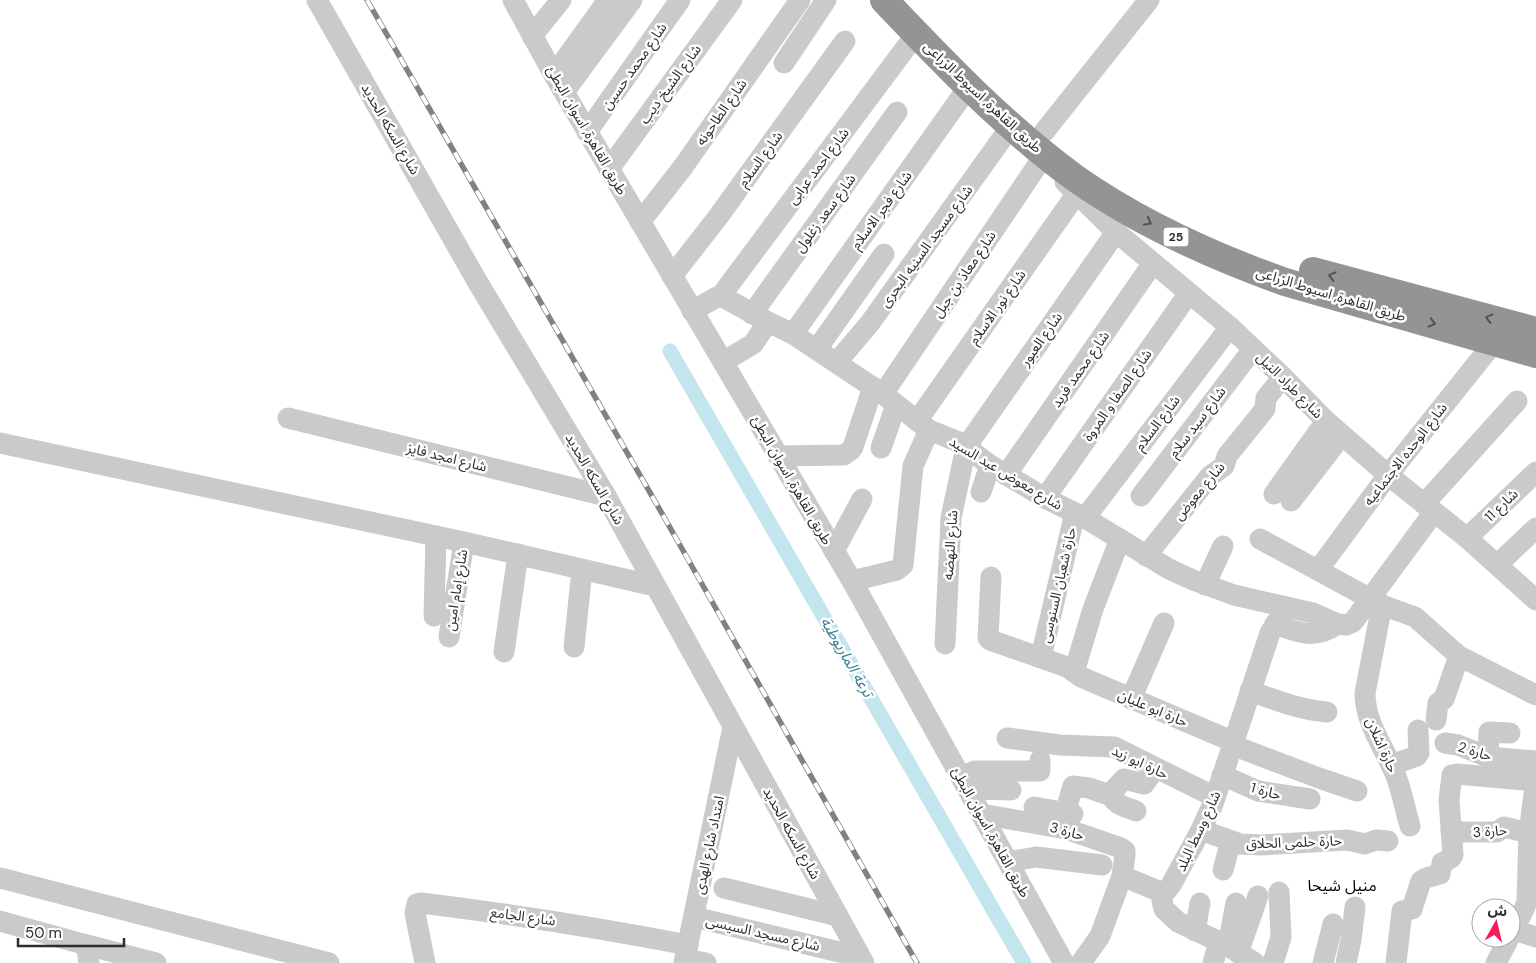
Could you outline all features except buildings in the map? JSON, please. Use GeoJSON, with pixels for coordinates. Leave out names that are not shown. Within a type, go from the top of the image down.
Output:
{"type":"FeatureCollection","features":[{"type":"Feature","properties":{"kind":"highway","name":"طريق القاهرة, اسيوط الزراعى"},"geometry":{"type":"LineString","coordinates":[[884,0],[1010,126],[1048,149],[1080,160],[1144,200],[1202,230],[1263,256],[1295,267],[1536,331]]}},
{"type":"Feature","properties":{"kind":"highway","name":"طريق القاهرة, اسيوط الزراعى"},"geometry":{"type":"LineString","coordinates":[[909,0],[1048,149],[1109,200],[1192,244],[1252,271],[1318,292],[1536,354]]}},
{"type":"Feature","properties":{"kind":"street","name":"شارع السكه الحديد"},"geometry":{"type":"LineString","coordinates":[[317,0],[477,281],[606,496],[862,960]]}},
{"type":"Feature","properties":{"kind":"street","name":"طريق القاهرة, اسوان البطئ"},"geometry":{"type":"LineString","coordinates":[[513,0],[587,132],[852,581],[1064,963]]}},
{"type":"Feature","properties":{"kind":"street"},"geometry":{"type":"LineString","coordinates":[[532,36],[561,0]]}},
{"type":"Feature","properties":{"kind":"street"},"geometry":{"type":"LineString","coordinates":[[559,84],[608,0]]}},
{"type":"Feature","properties":{"kind":"street"},"geometry":{"type":"LineString","coordinates":[[559,84],[632,0]]}},
{"type":"Feature","properties":{"kind":"street","name":"شارع محمد حسين"},"geometry":{"type":"LineString","coordinates":[[587,132],[680,0]]}},
{"type":"Feature","properties":{"kind":"street","name":"شارع الشيخ ديب"},"geometry":{"type":"LineString","coordinates":[[609,168],[732,0]]}},
{"type":"Feature","properties":{"kind":"street","name":"شارع الطاحونه"},"geometry":{"type":"LineString","coordinates":[[640,222],[683,167],[800,0]]}},
{"type":"Feature","properties":{"kind":"street"},"geometry":{"type":"LineString","coordinates":[[784,63],[826,0]]}},
{"type":"Feature","properties":{"kind":"street","name":"شارع معاذ بن جبل"},"geometry":{"type":"LineString","coordinates":[[884,395],[1149,0]]}},
{"type":"Feature","properties":{"kind":"street","name":"شارع احمد عرابى"},"geometry":{"type":"LineString","coordinates":[[720,297],[916,34]]}},
{"type":"Feature","properties":{"kind":"street","name":"شارع السلام"},"geometry":{"type":"LineString","coordinates":[[672,276],[718,217],[845,41]]}},
{"type":"Feature","properties":{"kind":"street","name":"شارع فجر الاسلام"},"geometry":{"type":"LineString","coordinates":[[792,334],[969,86]]}},
{"type":"Feature","properties":{"kind":"street","name":"شارع سعد زغلول"},"geometry":{"type":"LineString","coordinates":[[723,362],[753,344],[760,318],[897,112]]}},
{"type":"Feature","properties":{"kind":"street","name":"شارع مسجد السنيه البحرى"},"geometry":{"type":"LineString","coordinates":[[837,362],[870,323],[1010,126]]}},
{"type":"Feature","properties":{"kind":"street","name":"شارع طراد النيل"},"geometry":{"type":"LineString","coordinates":[[1048,149],[1061,178],[1116,232],[1230,327],[1342,435],[1388,475],[1498,564],[1536,599]]}},
{"type":"Feature","properties":{"kind":"street","name":"شارع نور الاسلام"},"geometry":{"type":"LineString","coordinates":[[852,581],[897,570],[903,565],[913,466],[923,425],[1077,193]]}},
{"type":"Feature","properties":{"kind":"street","name":"شارع العبور"},"geometry":{"type":"LineString","coordinates":[[966,447],[1116,232]]}},
{"type":"Feature","properties":{"kind":"street"},"geometry":{"type":"LineString","coordinates":[[817,350],[884,254]]}},
{"type":"Feature","properties":{"kind":"street","name":"شارع محمد فريد"},"geometry":{"type":"LineString","coordinates":[[981,492],[1153,263]]}},
{"type":"Feature","properties":{"kind":"street","name":"شارع الصفا و المروة"},"geometry":{"type":"LineString","coordinates":[[1046,498],[1189,293]]}},
{"type":"Feature","properties":{"kind":"street"},"geometry":{"type":"LineString","coordinates":[[692,310],[720,297]]}},
{"type":"Feature","properties":{"kind":"street","name":"شارع معوض عبد السيد"},"geometry":{"type":"LineString","coordinates":[[720,297],[792,334],[837,362],[923,425],[959,442],[998,470],[1169,569],[1280,616],[1313,613],[1338,624],[1346,625],[1353,622],[1377,602]]}},
{"type":"Feature","properties":{"kind":"street","name":"شارع السلام"},"geometry":{"type":"LineString","coordinates":[[1080,516],[1230,327]]}},
{"type":"Feature","properties":{"kind":"street","name":"شارع الوحده الاجتماعيه"},"geometry":{"type":"LineString","coordinates":[[1318,570],[1388,475],[1495,341]]}},
{"type":"Feature","properties":{"kind":"street","name":"شارع سيد سلام"},"geometry":{"type":"LineString","coordinates":[[1141,496],[1253,349]]}},
{"type":"Feature","properties":{"kind":"street","name":"شارع معوض"},"geometry":{"type":"LineString","coordinates":[[1146,556],[1210,476],[1224,466],[1227,456],[1265,409],[1266,398],[1282,377]]}},
{"type":"Feature","properties":{"kind":"street"},"geometry":{"type":"LineString","coordinates":[[881,448],[884,395]]}},
{"type":"Feature","properties":{"kind":"street"},"geometry":{"type":"LineString","coordinates":[[778,456],[844,455],[848,453],[854,447],[884,395]]}},
{"type":"Feature","properties":{"kind":"street"},"geometry":{"type":"LineString","coordinates":[[1377,602],[1429,508],[1517,401]]}},
{"type":"Feature","properties":{"kind":"street","name":"شارع امجد فايز"},"geometry":{"type":"LineString","coordinates":[[288,418],[606,496]]}},
{"type":"Feature","properties":{"kind":"street"},"geometry":{"type":"LineString","coordinates":[[1326,421],[1282,498],[1342,435]]}},
{"type":"Feature","properties":{"kind":"street"},"geometry":{"type":"LineString","coordinates":[[0,443],[464,542],[655,586]]}},
{"type":"Feature","properties":{"kind":"street","name":"شارع النهضه"},"geometry":{"type":"LineString","coordinates":[[945,644],[951,518],[966,447]]}},
{"type":"Feature","properties":{"kind":"street","name":"شارع 11"},"geometry":{"type":"LineString","coordinates":[[1467,538],[1536,472]]}},
{"type":"Feature","properties":{"kind":"street"},"geometry":{"type":"LineString","coordinates":[[834,551],[862,499]]}},
{"type":"Feature","properties":{"kind":"street","name":"حارة شعبان السنوسى"},"geometry":{"type":"LineString","coordinates":[[1041,657],[1080,516]]}},
{"type":"Feature","properties":{"kind":"street"},"geometry":{"type":"LineString","coordinates":[[1498,564],[1536,528]]}},
{"type":"Feature","properties":{"kind":"street"},"geometry":{"type":"LineString","coordinates":[[434,616],[436,536]]}},
{"type":"Feature","properties":{"kind":"street"},"geometry":{"type":"LineString","coordinates":[[1074,672],[1093,609],[1120,539]]}},
{"type":"Feature","properties":{"kind":"street"},"geometry":{"type":"LineString","coordinates":[[1260,539],[1377,602],[1415,617],[1459,656],[1536,695]]}},
{"type":"Feature","properties":{"kind":"street","name":"شارع إمام امين"},"geometry":{"type":"LineString","coordinates":[[449,637],[464,542]]}},
{"type":"Feature","properties":{"kind":"street"},"geometry":{"type":"LineString","coordinates":[[1205,584],[1223,546]]}},
{"type":"Feature","properties":{"kind":"street"},"geometry":{"type":"LineString","coordinates":[[504,652],[518,554]]}},
{"type":"Feature","properties":{"kind":"street"},"geometry":{"type":"LineString","coordinates":[[574,647],[582,570]]}},
{"type":"Feature","properties":{"kind":"street","name":"حارة ابو عليان"},"geometry":{"type":"LineString","coordinates":[[991,577],[989,639],[1066,667],[1081,678],[1233,743],[1319,778],[1357,791]]}},
{"type":"Feature","properties":{"kind":"street","name":"حارة اشلان"},"geometry":{"type":"LineString","coordinates":[[1377,602],[1365,704],[1372,726],[1396,778],[1410,826]]}},
{"type":"Feature","properties":{"kind":"street","name":"شارع وسط البلد"},"geometry":{"type":"LineString","coordinates":[[1164,892],[1172,885],[1202,830],[1215,797],[1250,691],[1280,616]]}},
{"type":"Feature","properties":{"kind":"street"},"geometry":{"type":"LineString","coordinates":[[1131,699],[1164,623]]}},
{"type":"Feature","properties":{"kind":"street"},"geometry":{"type":"LineString","coordinates":[[1391,765],[1417,756],[1419,753],[1427,725],[1438,703],[1444,699],[1459,656]]}},
{"type":"Feature","properties":{"kind":"street"},"geometry":{"type":"LineString","coordinates":[[1250,691],[1299,708],[1327,712]]}},
{"type":"Feature","properties":{"kind":"street","name":"امتداد شارع الهدى"},"geometry":{"type":"LineString","coordinates":[[686,956],[733,727]]}},
{"type":"Feature","properties":{"kind":"street"},"geometry":{"type":"LineString","coordinates":[[1488,757],[1489,732],[1510,732]]}},
{"type":"Feature","properties":{"kind":"street","name":"حارة ابو زيد"},"geometry":{"type":"LineString","coordinates":[[1007,738],[1058,736],[1114,747],[1215,797]]}},
{"type":"Feature","properties":{"kind":"street","name":"حارة 2"},"geometry":{"type":"LineString","coordinates":[[1445,743],[1458,745],[1488,757],[1536,761]]}},
{"type":"Feature","properties":{"kind":"street"},"geometry":{"type":"LineString","coordinates":[[964,783],[975,771],[1041,771],[1040,760]]}},
{"type":"Feature","properties":{"kind":"street"},"geometry":{"type":"LineString","coordinates":[[1034,807],[1069,814],[1073,786],[1089,788],[1106,795],[1111,794],[1124,779],[1143,784],[1155,768]]}},
{"type":"Feature","properties":{"kind":"street"},"geometry":{"type":"LineString","coordinates":[[1396,963],[1402,911],[1412,909],[1421,881],[1440,874],[1442,863],[1452,858],[1453,855],[1449,800],[1451,777],[1453,774],[1536,779],[1534,810],[1529,833],[1527,901],[1521,915]]}},
{"type":"Feature","properties":{"kind":"street","name":"حارة 1"},"geometry":{"type":"LineString","coordinates":[[1222,775],[1258,791],[1310,800]]}},
{"type":"Feature","properties":{"kind":"street"},"geometry":{"type":"LineString","coordinates":[[964,783],[1011,790]]}},
{"type":"Feature","properties":{"kind":"street"},"geometry":{"type":"LineString","coordinates":[[1111,794],[1112,800],[1116,803],[1136,811]]}},
{"type":"Feature","properties":{"kind":"street","name":"حارة 3"},"geometry":{"type":"LineString","coordinates":[[982,814],[1066,829],[1121,848],[1125,851],[1122,876]]}},
{"type":"Feature","properties":{"kind":"street","name":"حارة 3"},"geometry":{"type":"LineString","coordinates":[[1450,832],[1497,832],[1504,827],[1529,833]]}},
{"type":"Feature","properties":{"kind":"street","name":"حارة حلمى الحلاق"},"geometry":{"type":"LineString","coordinates":[[1202,830],[1240,844],[1261,845],[1347,840],[1365,844],[1376,840],[1388,841]]}},
{"type":"Feature","properties":{"kind":"street"},"geometry":{"type":"LineString","coordinates":[[1224,870],[1231,841]]}},
{"type":"Feature","properties":{"kind":"street"},"geometry":{"type":"LineString","coordinates":[[1008,862],[1036,857],[1102,866]]}},
{"type":"Feature","properties":{"kind":"street"},"geometry":{"type":"LineString","coordinates":[[1081,963],[1100,936],[1122,876],[1157,891],[1164,892],[1162,901],[1164,909],[1178,922],[1235,951]]}},
{"type":"Feature","properties":{"kind":"street"},"geometry":{"type":"LineString","coordinates":[[0,878],[329,963]]}},
{"type":"Feature","properties":{"kind":"street"},"geometry":{"type":"LineString","coordinates":[[724,888],[838,916]]}},
{"type":"Feature","properties":{"kind":"street"},"geometry":{"type":"LineString","coordinates":[[1273,963],[1281,937],[1279,892]]}},
{"type":"Feature","properties":{"kind":"street"},"geometry":{"type":"LineString","coordinates":[[1213,963],[1235,951],[1258,896]]}},
{"type":"Feature","properties":{"kind":"street","name":"شارع الجامع"},"geometry":{"type":"LineString","coordinates":[[425,963],[415,913],[417,904],[421,903],[571,923],[686,956]]}},
{"type":"Feature","properties":{"kind":"street"},"geometry":{"type":"LineString","coordinates":[[1195,931],[1200,903]]}},
{"type":"Feature","properties":{"kind":"street"},"geometry":{"type":"LineString","coordinates":[[1235,951],[1236,903]]}},
{"type":"Feature","properties":{"kind":"street"},"geometry":{"type":"LineString","coordinates":[[1346,963],[1355,907]]}},
{"type":"Feature","properties":{"kind":"street","name":"شارع مسجد السيسى"},"geometry":{"type":"LineString","coordinates":[[694,917],[862,960]]}},
{"type":"Feature","properties":{"kind":"street"},"geometry":{"type":"LineString","coordinates":[[0,921],[86,953],[156,963]]}},
{"type":"Feature","properties":{"kind":"street"},"geometry":{"type":"LineString","coordinates":[[1323,963],[1333,924]]}},
{"type":"Feature","properties":{"kind":"street"},"geometry":{"type":"LineString","coordinates":[[1521,935],[1536,937]]}},
{"type":"Feature","properties":{"kind":"street"},"geometry":{"type":"LineString","coordinates":[[1496,963],[1504,948]]}},
{"type":"Feature","properties":{"kind":"street"},"geometry":{"type":"LineString","coordinates":[[686,956],[706,963]]}},
{"type":"Feature","properties":{"kind":"waterway","name":"ترعة الماريوطية"},"geometry":{"type":"LineString","coordinates":[[670,351],[1024,963]]}},
{"type":"Feature","properties":{"kind":"railway"},"geometry":{"type":"LineString","coordinates":[[367,0],[917,963]]}},
{"type":"Feature","properties":{"kind":"district","name":"منيل شيحا"},"geometry":{"type":"Point","coordinates":[1342,885]}}]}
